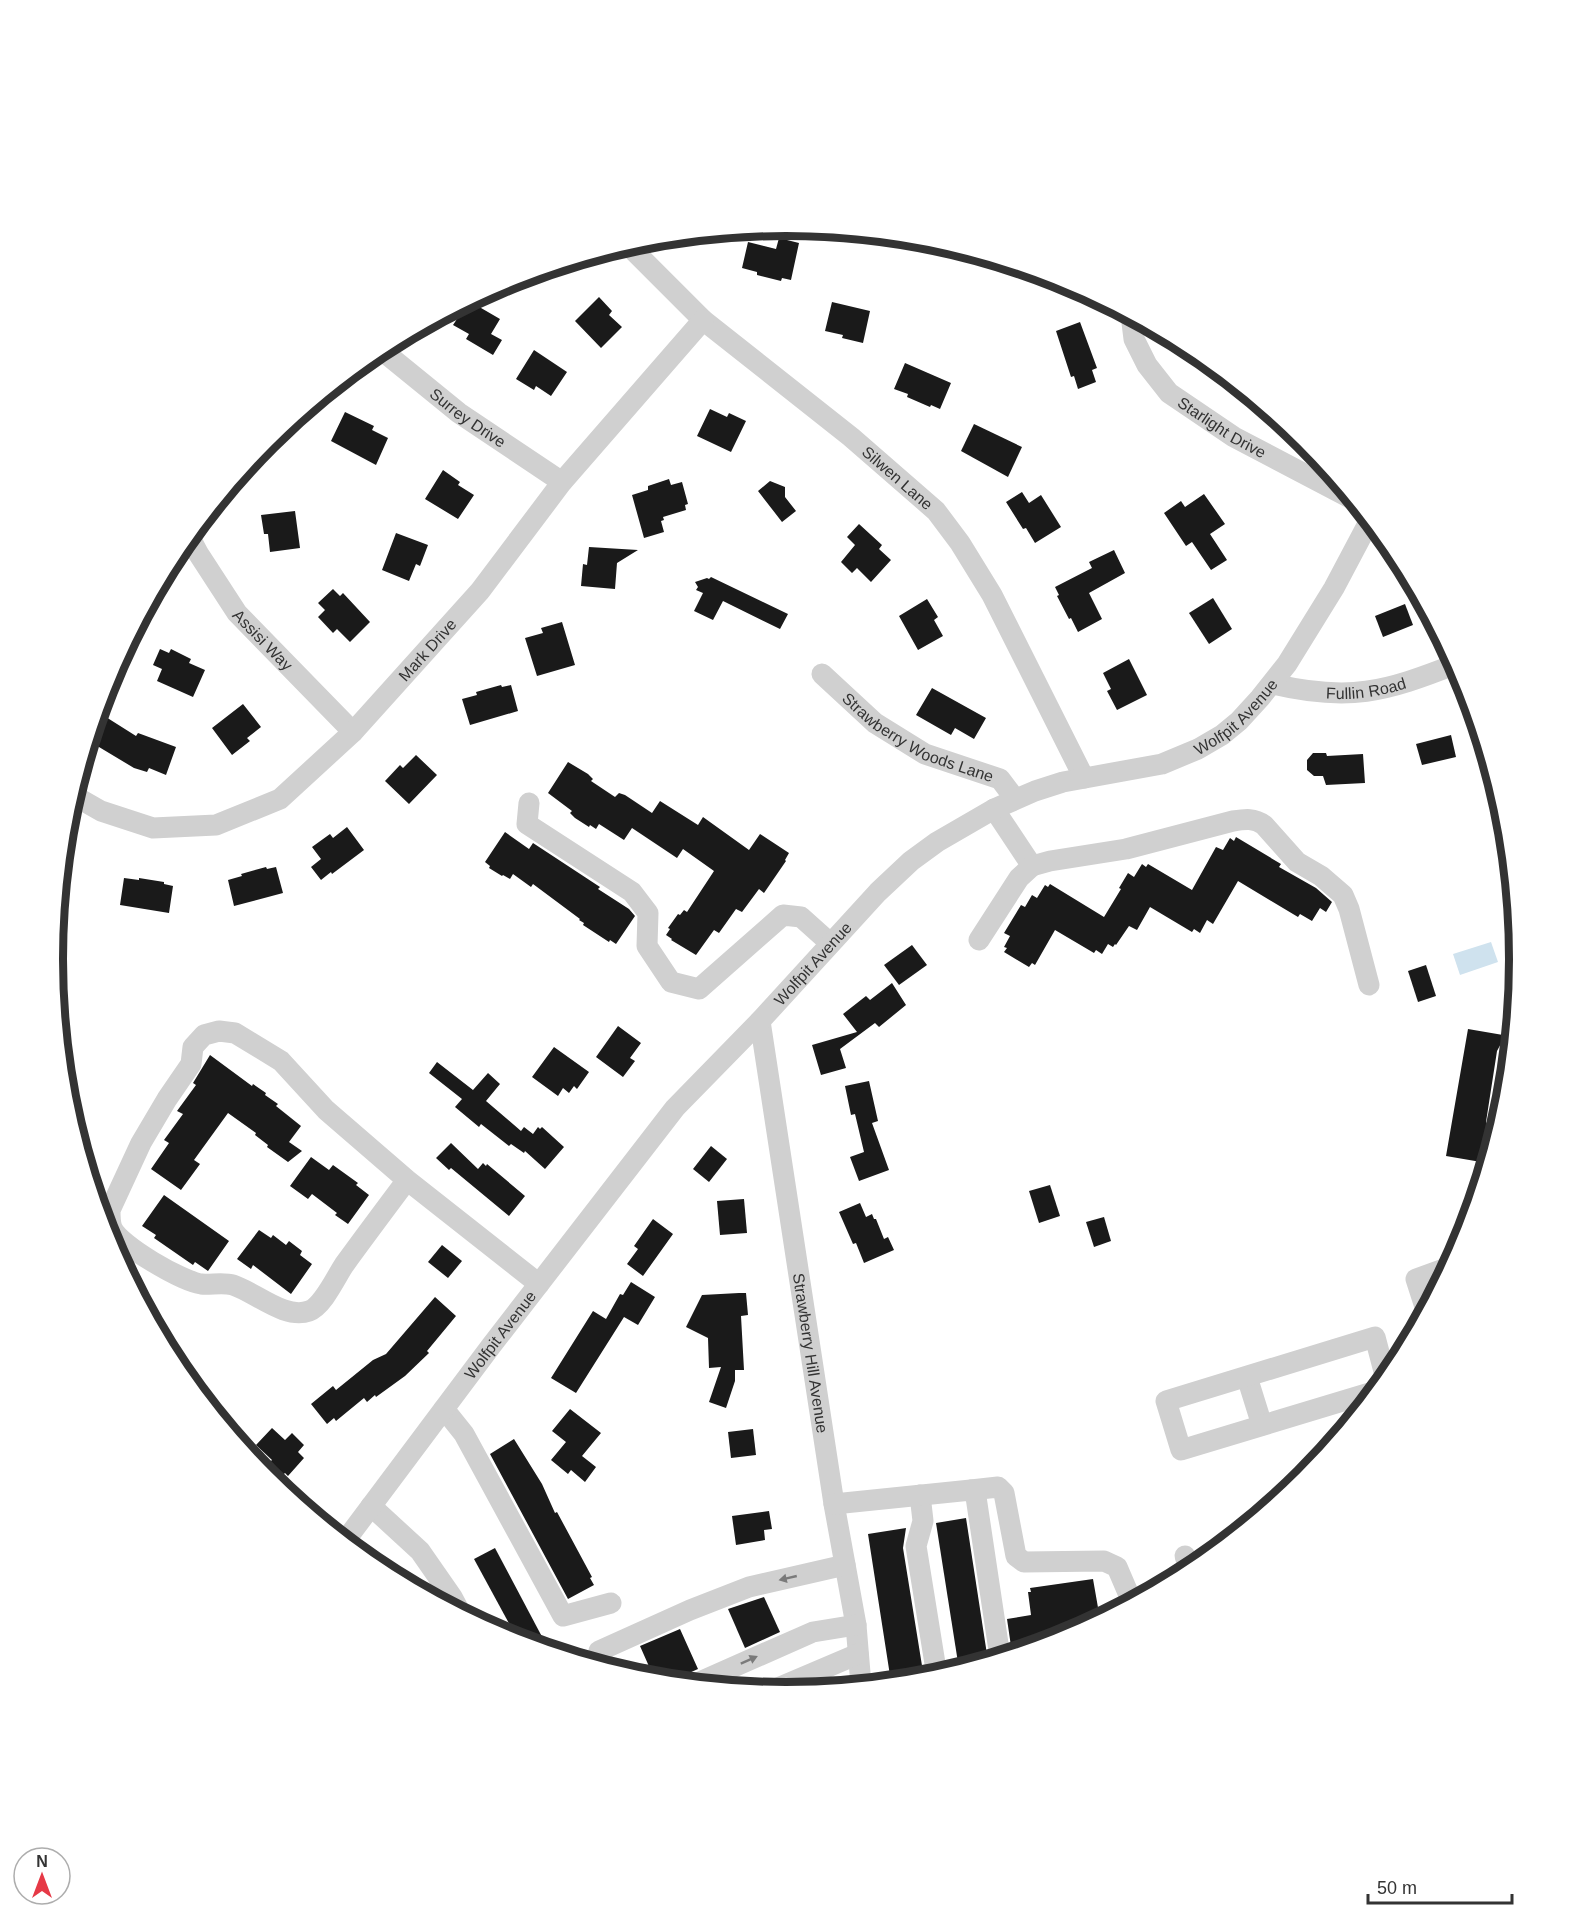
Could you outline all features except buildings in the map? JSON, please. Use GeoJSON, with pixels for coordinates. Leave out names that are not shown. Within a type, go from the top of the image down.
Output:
{"type":"FeatureCollection","features":[{"type":"Feature","properties":{"kind":"street","name":"Silwen Lane"},"geometry":{"type":"LineString","coordinates":[[635,252],[703,320],[851,437],[936,510],[960,543],[992,595],[1084,778]]}},
{"type":"Feature","properties":{"kind":"street","name":"Mark Drive"},"geometry":{"type":"LineString","coordinates":[[81,800],[101,811],[153,828],[216,825],[280,799],[352,732],[480,591],[562,482],[703,320]]}},
{"type":"Feature","properties":{"kind":"street","name":"Starlight Drive"},"geometry":{"type":"LineString","coordinates":[[1132,325],[1134,339],[1147,364],[1169,393],[1234,437],[1338,491]]}},
{"type":"Feature","properties":{"kind":"street","name":"Surrey Drive"},"geometry":{"type":"LineString","coordinates":[[388,355],[459,413],[562,482]]}},
{"type":"Feature","properties":{"kind":"street","name":"Wolfpit Avenue"},"geometry":{"type":"LineString","coordinates":[[349,1535],[675,1108],[760,1022],[878,892],[911,861],[937,842],[1015,799],[1056,784],[1155,766],[1198,749],[1222,735],[1239,721],[1273,684],[1311,627],[1366,527]]}},
{"type":"Feature","properties":{"kind":"street","name":"Assisi Way"},"geometry":{"type":"LineString","coordinates":[[194,545],[237,613],[352,732]]}},
{"type":"Feature","properties":{"kind":"street","name":"Fullin Road"},"geometry":{"type":"LineString","coordinates":[[1273,684],[1316,693],[1363,692],[1396,686],[1447,667]]}},
{"type":"Feature","properties":{"kind":"street","name":"Strawberry Woods Lane"},"geometry":{"type":"LineString","coordinates":[[822,674],[875,723],[925,754],[1000,779],[1015,799]]}},
{"type":"Feature","properties":{"kind":"street"},"geometry":{"type":"LineString","coordinates":[[529,803],[527,824],[632,892],[648,913],[647,946],[671,982],[699,989],[783,915],[801,917],[830,943]]}},
{"type":"Feature","properties":{"kind":"street"},"geometry":{"type":"LineString","coordinates":[[994,809],[1032,866]]}},
{"type":"Feature","properties":{"kind":"street"},"geometry":{"type":"LineString","coordinates":[[979,940],[1019,878],[1032,866],[1126,849],[1233,821],[1249,819],[1264,825],[1297,862],[1321,876],[1343,895],[1370,985]]}},
{"type":"Feature","properties":{"kind":"street","name":"Strawberry Hill Avenue"},"geometry":{"type":"LineString","coordinates":[[760,1022],[834,1504],[856,1625],[860,1678]]}},
{"type":"Feature","properties":{"kind":"street"},"geometry":{"type":"LineString","coordinates":[[110,1215],[110,1210],[141,1143],[191,1064],[194,1047],[204,1035],[219,1031],[235,1033],[281,1061],[326,1110],[407,1180],[539,1284]]}},
{"type":"Feature","properties":{"kind":"street"},"geometry":{"type":"LineString","coordinates":[[118,1236],[136,1252],[199,1284],[231,1284],[296,1314],[311,1311],[326,1295],[343,1266],[407,1180]]}},
{"type":"Feature","properties":{"kind":"street"},"geometry":{"type":"LineString","coordinates":[[1423,1300],[1416,1279],[1438,1271]]}},
{"type":"Feature","properties":{"kind":"street"},"geometry":{"type":"LineString","coordinates":[[1363,1395],[1181,1450],[1166,1401],[1375,1337],[1383,1367]]}},
{"type":"Feature","properties":{"kind":"street"},"geometry":{"type":"LineString","coordinates":[[1247,1377],[1262,1425]]}},
{"type":"Feature","properties":{"kind":"street"},"geometry":{"type":"LineString","coordinates":[[444,1409],[464,1434],[563,1616],[611,1603]]}},
{"type":"Feature","properties":{"kind":"street"},"geometry":{"type":"LineString","coordinates":[[834,1504],[998,1487],[1004,1493],[1016,1556],[1024,1562],[1104,1561],[1118,1567],[1129,1595]]}},
{"type":"Feature","properties":{"kind":"street"},"geometry":{"type":"LineString","coordinates":[[971,1490],[976,1497],[999,1650]]}},
{"type":"Feature","properties":{"kind":"street"},"geometry":{"type":"LineString","coordinates":[[920,1495],[923,1521],[916,1546],[936,1666]]}},
{"type":"Feature","properties":{"kind":"street"},"geometry":{"type":"LineString","coordinates":[[371,1506],[420,1551],[454,1601]]}},
{"type":"Feature","properties":{"kind":"street"},"geometry":{"type":"LineString","coordinates":[[601,1658],[599,1651],[690,1610],[749,1587],[845,1565]]}},
{"type":"Feature","properties":{"kind":"street"},"geometry":{"type":"LineString","coordinates":[[710,1678],[813,1632],[856,1625]]}},
{"type":"Feature","properties":{"kind":"street"},"geometry":{"type":"LineString","coordinates":[[793,1682],[858,1654]]}},
{"type":"Feature","properties":{"kind":"water"},"geometry":{"type":"Polygon","coordinates":[[[1491,942],[1498,962],[1460,975],[1453,954],[1491,942]]]}}]}
